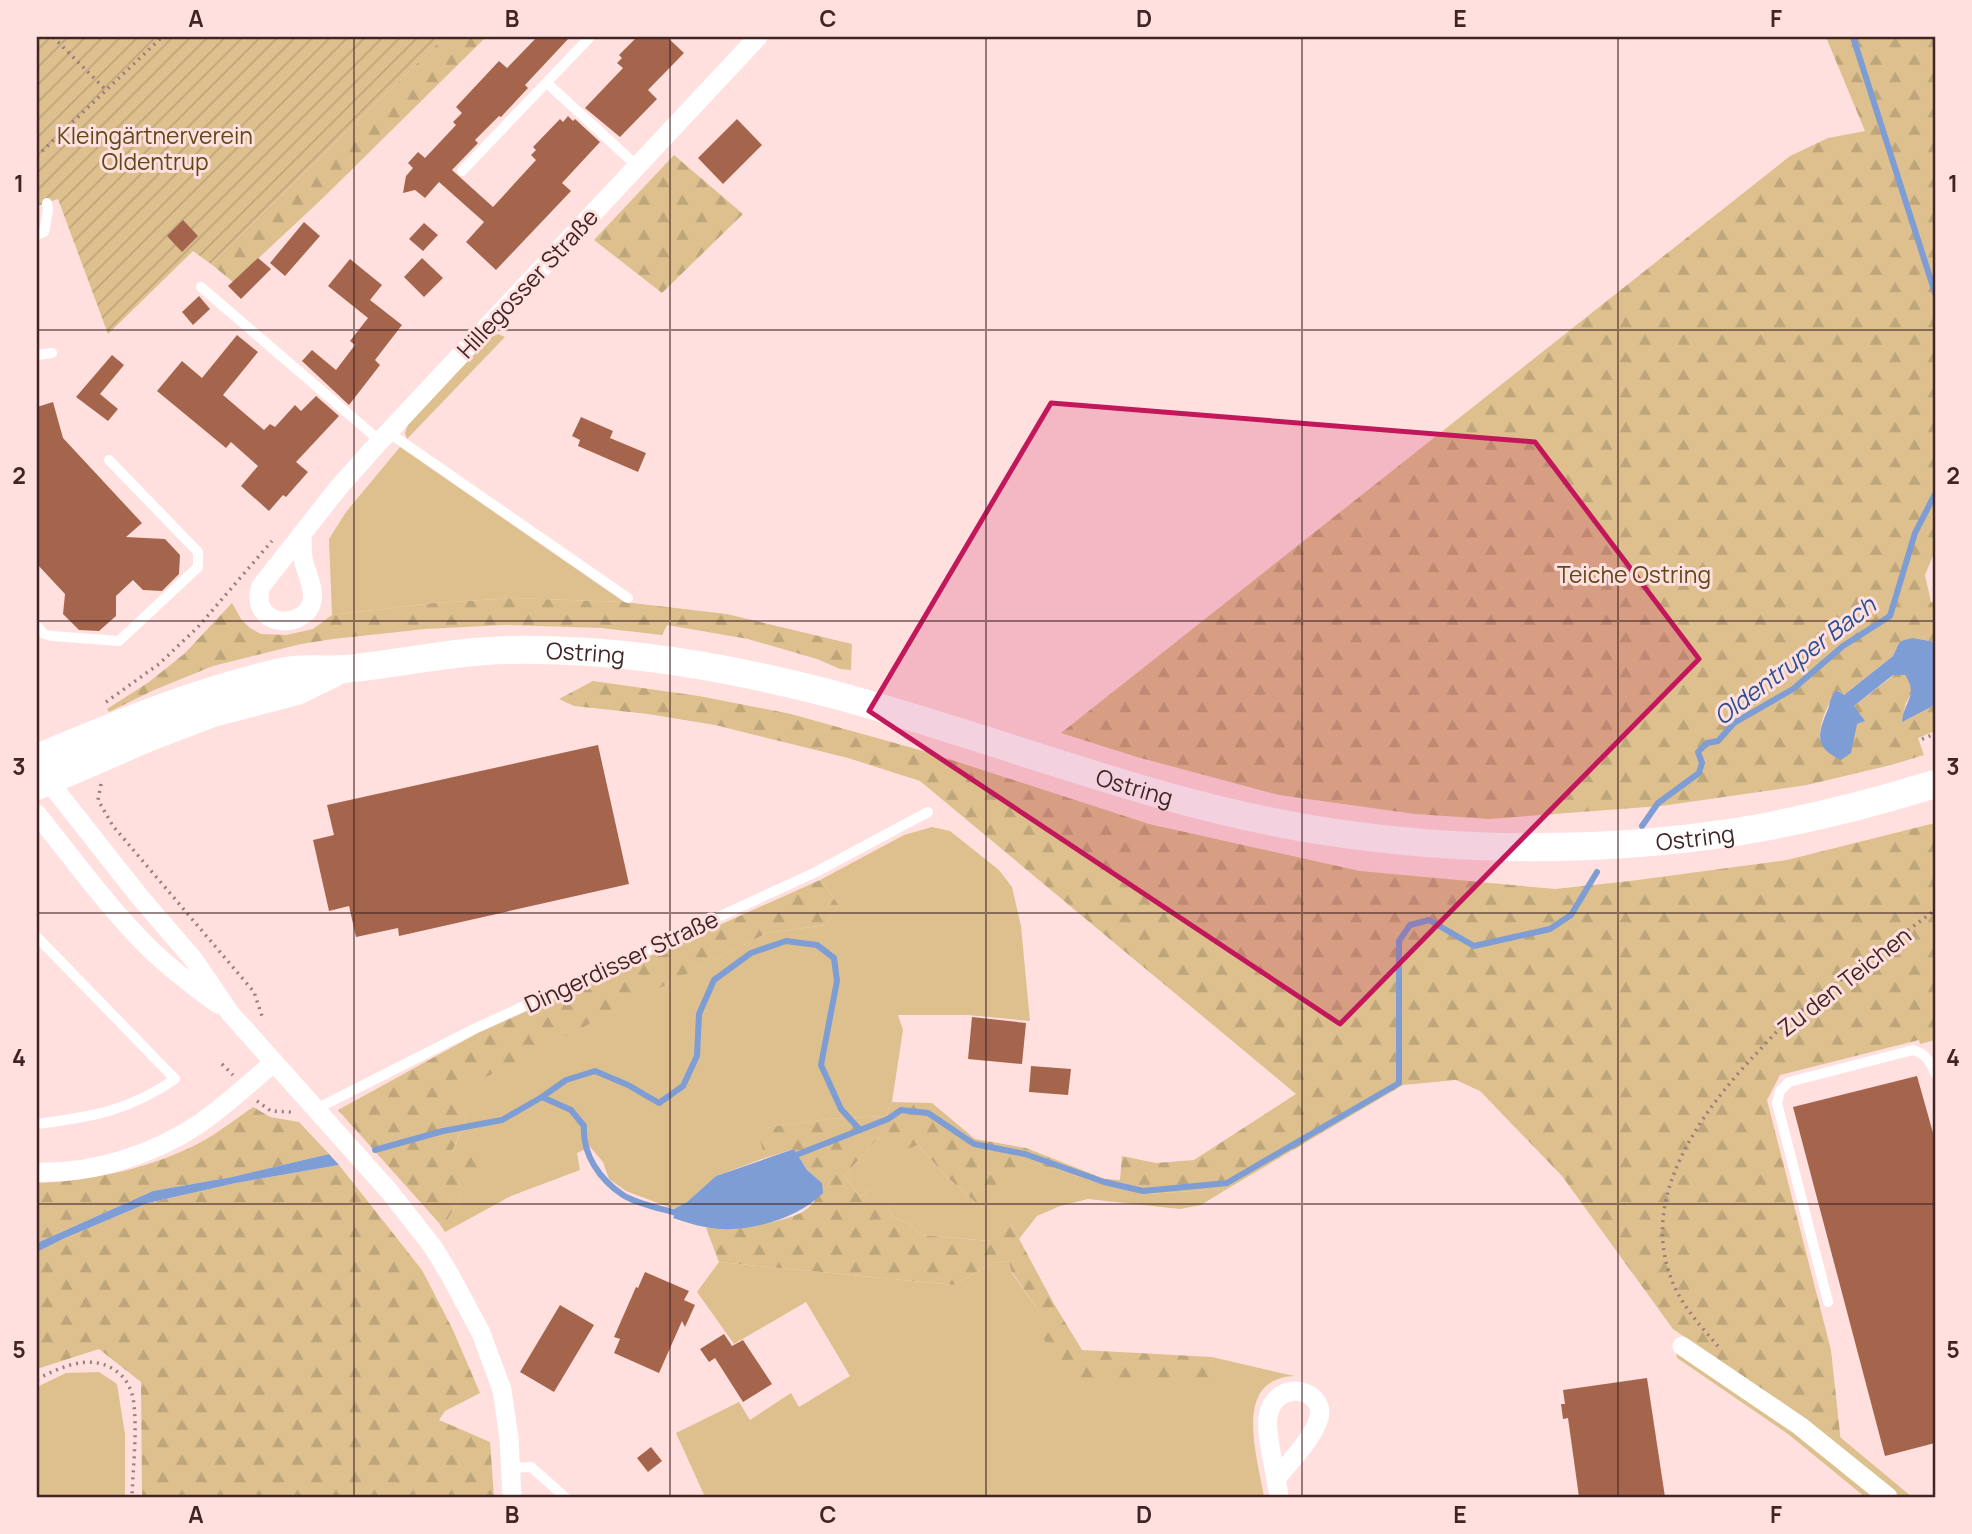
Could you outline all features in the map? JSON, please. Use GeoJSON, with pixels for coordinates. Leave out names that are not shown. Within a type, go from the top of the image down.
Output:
{"type":"FeatureCollection","features":[{"type":"Feature","properties":{"kind":"main road","name":"Ostring"},"geometry":{"type":"LineString","coordinates":[[40,773],[213,713],[297,691],[339,670],[463,653],[506,650],[620,655],[761,677],[829,694],[1180,800],[1248,817],[1330,832],[1456,845],[1527,847],[1667,841],[1736,832],[1863,805],[1935,784]]}},
{"type":"Feature","properties":{"kind":"street","name":"Hillegosser Straße"},"geometry":{"type":"LineString","coordinates":[[302,536],[339,486],[384,436],[758,37]]}},
{"type":"Feature","properties":{"kind":"street"},"geometry":{"type":"LineString","coordinates":[[40,773],[194,960],[230,1013],[411,1217],[455,1283],[481,1333],[502,1390],[512,1468],[512,1497]]}},
{"type":"Feature","properties":{"kind":"street"},"geometry":{"type":"LineString","coordinates":[[37,814],[148,947],[179,976],[230,1013]]}},
{"type":"Feature","properties":{"kind":"street"},"geometry":{"type":"LineString","coordinates":[[37,1172],[86,1168],[117,1162],[149,1150],[204,1121],[273,1063]]}},
{"type":"Feature","properties":{"kind":"street"},"geometry":{"type":"LineString","coordinates":[[1682,1346],[1800,1426],[1888,1497]]}},
{"type":"Feature","properties":{"kind":"lane"},"geometry":{"type":"LineString","coordinates":[[462,171],[590,37]]}},
{"type":"Feature","properties":{"kind":"lane"},"geometry":{"type":"LineString","coordinates":[[547,83],[636,165]]}},
{"type":"Feature","properties":{"kind":"lane"},"geometry":{"type":"LineString","coordinates":[[37,235],[44,232],[47,203]]}},
{"type":"Feature","properties":{"kind":"lane"},"geometry":{"type":"LineString","coordinates":[[201,287],[384,436],[628,598]]}},
{"type":"Feature","properties":{"kind":"lane"},"geometry":{"type":"LineString","coordinates":[[37,355],[52,353]]}},
{"type":"Feature","properties":{"kind":"lane"},"geometry":{"type":"LineString","coordinates":[[37,626],[44,634],[52,636],[119,641],[198,567],[198,552],[109,460]]}},
{"type":"Feature","properties":{"kind":"lane","name":"Dingerdisser Straße"},"geometry":{"type":"LineString","coordinates":[[316,1112],[326,1104],[476,1028],[814,873],[928,812]]}},
{"type":"Feature","properties":{"kind":"lane"},"geometry":{"type":"LineString","coordinates":[[37,937],[175,1079],[150,1096],[106,1113],[37,1124]]}},
{"type":"Feature","properties":{"kind":"lane"},"geometry":{"type":"LineString","coordinates":[[1828,1301],[1777,1103],[1780,1091],[1789,1082],[1913,1050],[1923,1053],[1935,1073]]}},
{"type":"Feature","properties":{"kind":"lane"},"geometry":{"type":"LineString","coordinates":[[512,1468],[531,1467],[565,1497]]}},
{"type":"Feature","properties":{"kind":"path"},"geometry":{"type":"LineString","coordinates":[[53,37],[106,90]]}},
{"type":"Feature","properties":{"kind":"path"},"geometry":{"type":"LineString","coordinates":[[37,156],[162,37]]}},
{"type":"Feature","properties":{"kind":"path"},"geometry":{"type":"LineString","coordinates":[[104,703],[159,664],[198,627],[269,541],[302,536]]}},
{"type":"Feature","properties":{"kind":"path"},"geometry":{"type":"LineString","coordinates":[[1922,739],[1935,734]]}},
{"type":"Feature","properties":{"kind":"path"},"geometry":{"type":"LineString","coordinates":[[101,776],[98,800],[108,818],[127,844],[254,992],[264,1024]]}},
{"type":"Feature","properties":{"kind":"path","name":"Zu den Teichen"},"geometry":{"type":"LineString","coordinates":[[1720,1348],[1681,1296],[1670,1277],[1664,1253],[1663,1216],[1672,1178],[1683,1155],[1694,1133],[1732,1080],[1784,1024],[1935,910]]}},
{"type":"Feature","properties":{"kind":"path"},"geometry":{"type":"LineString","coordinates":[[37,1379],[54,1370],[92,1361],[111,1366],[128,1382],[134,1403],[132,1497]]}},
{"type":"Feature","properties":{"kind":"highlighted area"},"geometry":{"type":"Polygon","coordinates":[[[1051,403],[1535,442],[1699,659],[1340,1024],[869,711],[1051,403]]]}},
{"type":"Feature","properties":{"kind":"green space","name":"Kleingärtnerverein Oldentrup"},"geometry":{"type":"Polygon","coordinates":[[[37,37],[444,37],[211,264],[193,251],[108,334],[58,199],[37,206],[37,37]]]}},
{"type":"Feature","properties":{"kind":"green space"},"geometry":{"type":"Polygon","coordinates":[[[444,37],[486,37],[324,197],[233,282],[211,264],[444,37]]]}},
{"type":"Feature","properties":{"kind":"green space","name":"Teiche Ostring"},"geometry":{"type":"Polygon","coordinates":[[[1826,37],[1935,37],[1935,551],[1925,575],[1931,602],[1935,603],[1935,642],[1913,638],[1899,643],[1893,656],[1844,695],[1838,690],[1825,713],[1820,733],[1820,740],[1864,721],[1853,707],[1894,675],[1905,675],[1912,689],[1905,705],[1903,721],[1935,705],[1935,731],[1918,738],[1924,755],[1807,785],[1661,806],[1489,819],[1415,814],[1279,795],[1137,757],[1061,733],[1790,156],[1828,138],[1865,131],[1826,37]]]}},
{"type":"Feature","properties":{"kind":"green space"},"geometry":{"type":"Polygon","coordinates":[[[674,155],[743,214],[662,293],[594,240],[674,155]]]}},
{"type":"Feature","properties":{"kind":"green space"},"geometry":{"type":"Polygon","coordinates":[[[498,334],[505,337],[407,439],[405,433],[409,422],[489,338],[498,334]]]}},
{"type":"Feature","properties":{"kind":"green space"},"geometry":{"type":"Polygon","coordinates":[[[400,447],[624,602],[514,598],[434,603],[332,615],[329,539],[346,512],[400,447]]]}},
{"type":"Feature","properties":{"kind":"green space"},"geometry":{"type":"Polygon","coordinates":[[[515,598],[624,602],[727,614],[852,644],[851,670],[840,669],[817,659],[748,639],[667,625],[662,635],[601,628],[504,625],[425,629],[301,644],[213,666],[109,712],[107,709],[149,682],[184,654],[232,603],[250,628],[261,634],[286,635],[313,629],[332,615],[434,603],[515,598]]]}},
{"type":"Feature","properties":{"kind":"green space"},"geometry":{"type":"Polygon","coordinates":[[[593,681],[699,696],[791,714],[927,752],[1149,824],[1360,871],[1555,889],[1787,860],[1935,823],[1935,1040],[1920,1044],[1919,1040],[1780,1075],[1767,1100],[1831,1350],[1841,1443],[1673,1329],[1562,1176],[1480,1091],[1456,1080],[1403,1085],[1227,1189],[1145,1194],[1023,1160],[1013,1181],[982,1208],[947,1177],[918,1145],[901,1151],[879,1137],[844,1176],[860,1197],[871,1188],[881,1186],[887,1194],[887,1204],[893,1217],[910,1224],[921,1235],[990,1241],[998,1233],[998,1219],[1010,1222],[1082,1350],[1212,1357],[1214,1379],[1073,1378],[1058,1361],[1036,1327],[1039,1311],[1011,1271],[1009,1261],[992,1263],[954,1285],[719,1262],[706,1228],[763,1224],[793,1216],[813,1203],[822,1183],[807,1170],[794,1149],[765,1158],[757,1129],[828,1119],[886,1116],[892,1102],[932,1103],[975,1139],[1026,1148],[1105,1179],[1120,1180],[1122,1156],[1156,1163],[1194,1160],[1296,1094],[920,781],[848,758],[715,725],[574,706],[559,699],[593,681]]]}},
{"type":"Feature","properties":{"kind":"green space"},"geometry":{"type":"Polygon","coordinates":[[[932,827],[950,831],[999,870],[1012,887],[1021,926],[1030,1021],[968,1015],[898,1015],[903,1030],[892,1102],[886,1116],[828,1119],[758,1129],[765,1158],[716,1176],[687,1202],[674,1209],[626,1191],[609,1179],[603,1162],[590,1147],[577,1153],[580,1170],[511,1196],[445,1232],[439,1223],[448,1219],[462,1194],[452,1153],[466,1120],[460,1090],[767,933],[826,925],[839,905],[820,880],[904,835],[932,827]]]}},
{"type":"Feature","properties":{"kind":"green space"},"geometry":{"type":"Polygon","coordinates":[[[820,880],[839,905],[826,925],[767,933],[461,1090],[466,1120],[452,1152],[484,1158],[483,1182],[462,1194],[448,1219],[439,1223],[338,1110],[478,1033],[820,880]]]}},
{"type":"Feature","properties":{"kind":"green space"},"geometry":{"type":"Polygon","coordinates":[[[253,1107],[270,1117],[299,1122],[329,1154],[232,1177],[153,1191],[37,1243],[37,1183],[105,1175],[151,1163],[193,1146],[253,1107]]]}},
{"type":"Feature","properties":{"kind":"green space"},"geometry":{"type":"Polygon","coordinates":[[[879,1137],[917,1144],[947,1177],[982,1208],[1023,1160],[1145,1194],[1227,1189],[1201,1205],[1180,1209],[1088,1199],[1060,1206],[1037,1216],[1019,1239],[1010,1222],[991,1241],[921,1235],[910,1224],[893,1217],[887,1204],[887,1194],[871,1188],[860,1197],[844,1176],[879,1137]]]}},
{"type":"Feature","properties":{"kind":"green space"},"geometry":{"type":"Polygon","coordinates":[[[339,1165],[422,1270],[453,1330],[480,1393],[445,1411],[439,1420],[490,1442],[494,1497],[142,1497],[141,1382],[99,1349],[37,1369],[37,1252],[148,1203],[236,1183],[339,1165]]]}},
{"type":"Feature","properties":{"kind":"green space"},"geometry":{"type":"Polygon","coordinates":[[[1009,1261],[1011,1272],[1039,1311],[1058,1361],[1213,1379],[1212,1357],[1294,1376],[1274,1380],[1262,1391],[1255,1405],[1254,1442],[1264,1497],[705,1497],[676,1433],[739,1402],[750,1420],[791,1393],[799,1407],[850,1376],[806,1302],[734,1344],[697,1292],[719,1262],[954,1285],[992,1263],[1009,1261]]]}},
{"type":"Feature","properties":{"kind":"green space"},"geometry":{"type":"Polygon","coordinates":[[[1676,1351],[1792,1429],[1878,1497],[1865,1497],[1788,1434],[1677,1358],[1676,1351]]]}},
{"type":"Feature","properties":{"kind":"green space"},"geometry":{"type":"Polygon","coordinates":[[[99,1372],[117,1384],[125,1434],[125,1497],[37,1497],[37,1387],[66,1373],[99,1372]]]}},
{"type":"Feature","properties":{"kind":"green space"},"geometry":{"type":"Polygon","coordinates":[[[1746,1377],[1840,1442],[1840,1437],[1912,1497],[1897,1497],[1754,1390],[1746,1377]]]}},
{"type":"Feature","properties":{"kind":"water"},"geometry":{"type":"Polygon","coordinates":[[[1913,638],[1935,642],[1935,705],[1902,722],[1911,688],[1905,675],[1893,675],[1854,706],[1865,721],[1857,724],[1851,753],[1841,760],[1832,755],[1822,744],[1820,732],[1833,694],[1837,690],[1844,695],[1893,656],[1899,643],[1913,638]]]}},
{"type":"Feature","properties":{"kind":"water"},"geometry":{"type":"Polygon","coordinates":[[[794,1149],[807,1170],[822,1183],[823,1193],[799,1211],[768,1223],[735,1229],[705,1227],[673,1218],[676,1213],[674,1209],[687,1202],[716,1176],[794,1149]]]}},
{"type":"Feature","properties":{"kind":"water"},"geometry":{"type":"Polygon","coordinates":[[[329,1154],[339,1165],[236,1183],[148,1203],[37,1252],[37,1243],[153,1191],[232,1177],[329,1154]]]}},
{"type":"Feature","properties":{"kind":"building"},"geometry":{"type":"Polygon","coordinates":[[[537,37],[570,37],[525,85],[528,88],[475,140],[478,143],[452,170],[493,207],[536,160],[531,155],[536,150],[533,147],[560,119],[563,122],[568,116],[573,121],[575,119],[600,142],[562,183],[571,191],[496,270],[466,242],[484,222],[439,182],[425,198],[415,190],[403,193],[406,176],[413,168],[408,163],[418,152],[425,158],[456,125],[453,122],[462,113],[456,107],[499,61],[507,68],[537,37]]]}},
{"type":"Feature","properties":{"kind":"building"},"geometry":{"type":"Polygon","coordinates":[[[637,37],[667,37],[684,53],[648,90],[657,99],[620,137],[585,108],[623,68],[617,63],[622,58],[619,55],[637,37]]]}},
{"type":"Feature","properties":{"kind":"building"},"geometry":{"type":"Polygon","coordinates":[[[737,119],[762,145],[723,184],[698,158],[737,119]]]}},
{"type":"Feature","properties":{"kind":"building"},"geometry":{"type":"Polygon","coordinates":[[[183,220],[198,236],[182,252],[167,236],[183,220]]]}},
{"type":"Feature","properties":{"kind":"building"},"geometry":{"type":"Polygon","coordinates":[[[304,222],[320,236],[285,276],[270,263],[304,222]]]}},
{"type":"Feature","properties":{"kind":"building"},"geometry":{"type":"Polygon","coordinates":[[[424,223],[438,235],[423,251],[409,239],[424,223]]]}},
{"type":"Feature","properties":{"kind":"building"},"geometry":{"type":"Polygon","coordinates":[[[258,258],[271,269],[241,299],[228,286],[258,258]]]}},
{"type":"Feature","properties":{"kind":"building"},"geometry":{"type":"Polygon","coordinates":[[[422,258],[443,278],[424,297],[404,277],[422,258]]]}},
{"type":"Feature","properties":{"kind":"building"},"geometry":{"type":"Polygon","coordinates":[[[350,259],[382,285],[370,300],[402,325],[375,360],[380,365],[349,405],[302,361],[312,350],[336,370],[355,345],[350,341],[368,318],[328,286],[350,259]]]}},
{"type":"Feature","properties":{"kind":"building"},"geometry":{"type":"Polygon","coordinates":[[[199,296],[210,309],[193,325],[182,312],[199,296]]]}},
{"type":"Feature","properties":{"kind":"building"},"geometry":{"type":"Polygon","coordinates":[[[237,335],[258,352],[223,395],[264,430],[270,424],[275,427],[295,405],[301,411],[316,396],[339,416],[296,462],[308,472],[286,497],[283,495],[269,511],[241,486],[258,466],[231,442],[226,448],[157,391],[182,361],[202,378],[237,335]]]}},
{"type":"Feature","properties":{"kind":"building"},"geometry":{"type":"Polygon","coordinates":[[[112,355],[124,365],[100,394],[118,409],[108,421],[76,397],[112,355]]]}},
{"type":"Feature","properties":{"kind":"building"},"geometry":{"type":"Polygon","coordinates":[[[53,402],[63,438],[142,523],[126,537],[165,539],[180,555],[179,574],[162,591],[143,590],[133,580],[116,596],[116,616],[99,631],[79,630],[63,614],[65,594],[37,564],[37,407],[53,402]]]}},
{"type":"Feature","properties":{"kind":"building"},"geometry":{"type":"Polygon","coordinates":[[[581,417],[613,431],[610,438],[646,453],[638,472],[578,446],[580,440],[572,436],[581,417]]]}},
{"type":"Feature","properties":{"kind":"building"},"geometry":{"type":"Polygon","coordinates":[[[598,745],[629,884],[399,936],[398,928],[356,937],[349,906],[329,911],[313,840],[334,835],[327,805],[598,745]]]}},
{"type":"Feature","properties":{"kind":"building"},"geometry":{"type":"Polygon","coordinates":[[[972,1017],[1026,1023],[1022,1064],[968,1059],[972,1017]]]}},
{"type":"Feature","properties":{"kind":"building"},"geometry":{"type":"Polygon","coordinates":[[[1031,1066],[1071,1069],[1068,1095],[1029,1092],[1031,1066]]]}},
{"type":"Feature","properties":{"kind":"building"},"geometry":{"type":"Polygon","coordinates":[[[1917,1076],[1935,1140],[1935,1443],[1885,1456],[1793,1107],[1917,1076]]]}},
{"type":"Feature","properties":{"kind":"building"},"geometry":{"type":"Polygon","coordinates":[[[645,1272],[689,1291],[684,1300],[695,1305],[685,1327],[682,1321],[659,1373],[614,1353],[620,1339],[614,1337],[645,1272]]]}},
{"type":"Feature","properties":{"kind":"building"},"geometry":{"type":"Polygon","coordinates":[[[560,1305],[594,1325],[554,1392],[520,1372],[560,1305]]]}},
{"type":"Feature","properties":{"kind":"building"},"geometry":{"type":"Polygon","coordinates":[[[724,1334],[732,1346],[743,1340],[772,1384],[743,1402],[715,1358],[709,1362],[700,1349],[724,1334]]]}},
{"type":"Feature","properties":{"kind":"building"},"geometry":{"type":"Polygon","coordinates":[[[1647,1378],[1665,1497],[1579,1497],[1568,1418],[1563,1419],[1563,1390],[1647,1378]]]}},
{"type":"Feature","properties":{"kind":"building"},"geometry":{"type":"Polygon","coordinates":[[[651,1447],[662,1461],[648,1472],[637,1458],[651,1447]]]}},
{"type":"Feature","properties":{"kind":"waterway","name":"Oldentruper Bach"},"geometry":{"type":"LineString","coordinates":[[1853,37],[1935,293]]}},
{"type":"Feature","properties":{"kind":"waterway","name":"Oldentruper Bach"},"geometry":{"type":"LineString","coordinates":[[1642,826],[1658,803],[1699,773],[1702,763],[1698,752],[1707,743],[1718,741],[1734,723],[1793,689],[1843,646],[1890,616],[1915,533],[1935,494]]}},
{"type":"Feature","properties":{"kind":"waterway","name":"Oldentruper Bach"},"geometry":{"type":"LineString","coordinates":[[790,1160],[796,1155],[888,1119],[901,1110],[928,1113],[974,1144],[1025,1154],[1104,1182],[1143,1191],[1227,1183],[1399,1083],[1399,941],[1410,925],[1429,920],[1474,946],[1550,929],[1571,915],[1597,872]]}},
{"type":"Feature","properties":{"kind":"waterway","name":"Oldentruper Bach"},"geometry":{"type":"LineString","coordinates":[[542,1097],[566,1080],[595,1071],[628,1085],[659,1103],[683,1086],[697,1056],[699,1014],[714,980],[751,953],[786,941],[817,945],[834,958],[837,981],[821,1065],[841,1109],[860,1130]]}},
{"type":"Feature","properties":{"kind":"waterway","name":"Oldentruper Bach"},"geometry":{"type":"LineString","coordinates":[[375,1150],[443,1131],[502,1120],[542,1097],[571,1110],[584,1126],[589,1156],[600,1174],[615,1189],[641,1203],[682,1213]]}}]}
